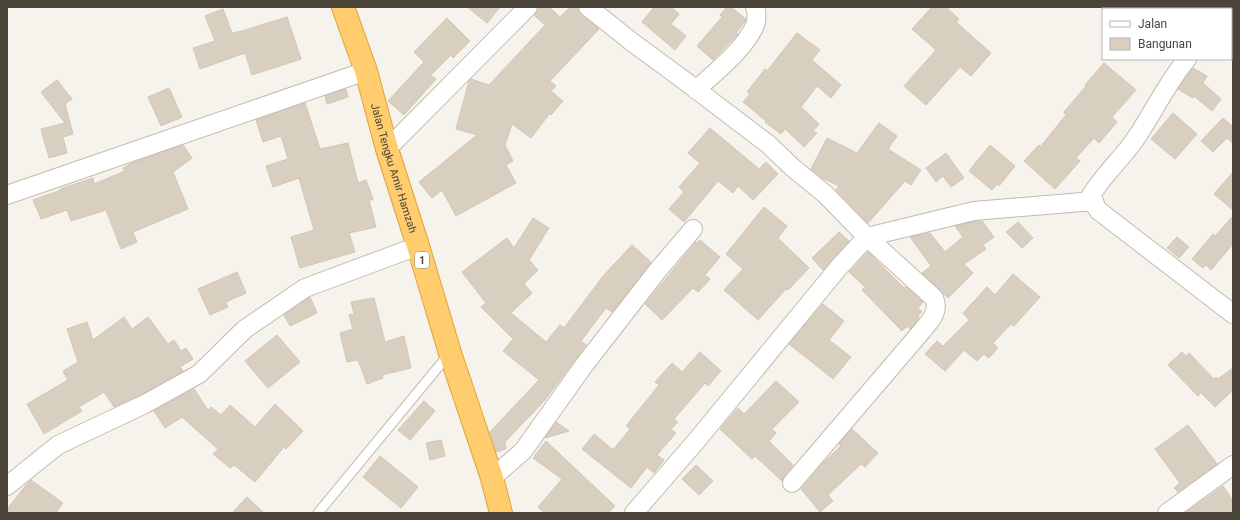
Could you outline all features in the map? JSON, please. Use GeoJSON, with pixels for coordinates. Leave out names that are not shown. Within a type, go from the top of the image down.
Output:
{"type":"FeatureCollection","features":[{"type":"Feature","properties":{"kind":"highway","name":"Jalan Tengku Amir Hamzah"},"geometry":{"type":"LineString","coordinates":[[343,7],[366,71],[387,149],[450,353],[492,478],[501,513]]}},
{"type":"Feature","properties":{"kind":"street"},"geometry":{"type":"LineString","coordinates":[[387,149],[528,7]]}},
{"type":"Feature","properties":{"kind":"street"},"geometry":{"type":"LineString","coordinates":[[588,7],[632,42],[768,144],[824,194],[867,237],[934,298],[936,302],[936,312],[922,331],[792,483]]}},
{"type":"Feature","properties":{"kind":"street"},"geometry":{"type":"LineString","coordinates":[[696,90],[741,47],[751,34],[756,24],[755,7]]}},
{"type":"Feature","properties":{"kind":"street"},"geometry":{"type":"LineString","coordinates":[[1094,201],[1087,202],[1106,175],[1134,141],[1176,73],[1186,60]]}},
{"type":"Feature","properties":{"kind":"street"},"geometry":{"type":"LineString","coordinates":[[7,195],[366,71]]}},
{"type":"Feature","properties":{"kind":"street"},"geometry":{"type":"LineString","coordinates":[[634,513],[697,440],[840,266],[867,237],[974,211],[1040,207],[1094,201]]}},
{"type":"Feature","properties":{"kind":"street"},"geometry":{"type":"LineString","coordinates":[[1094,201],[1099,211],[1233,314]]}},
{"type":"Feature","properties":{"kind":"street"},"geometry":{"type":"LineString","coordinates":[[492,478],[523,451],[585,364],[658,270],[693,229]]}},
{"type":"Feature","properties":{"kind":"street"},"geometry":{"type":"LineString","coordinates":[[7,486],[58,444],[145,404],[199,374],[245,329],[305,288],[418,246]]}},
{"type":"Feature","properties":{"kind":"street"},"geometry":{"type":"LineString","coordinates":[[1167,513],[1233,465]]}},
{"type":"Feature","properties":{"kind":"lane"},"geometry":{"type":"LineString","coordinates":[[318,513],[450,353]]}},
{"type":"Feature","properties":{"kind":"building"},"geometry":{"type":"Polygon","coordinates":[[[467,7],[500,7],[487,23],[467,7]]]}},
{"type":"Feature","properties":{"kind":"building"},"geometry":{"type":"Polygon","coordinates":[[[539,7],[549,7],[560,17],[570,7],[578,7],[578,11],[581,15],[599,29],[550,81],[556,86],[551,91],[563,101],[551,115],[550,113],[531,138],[512,124],[505,145],[513,161],[506,165],[516,183],[456,216],[442,190],[432,198],[419,182],[477,135],[456,129],[469,81],[471,79],[489,85],[545,25],[534,15],[539,7]]]}},
{"type":"Feature","properties":{"kind":"building"},"geometry":{"type":"Polygon","coordinates":[[[654,7],[671,7],[679,14],[671,24],[686,36],[675,50],[642,22],[654,7]]]}},
{"type":"Feature","properties":{"kind":"building"},"geometry":{"type":"Polygon","coordinates":[[[727,7],[731,7],[746,20],[736,33],[738,34],[713,60],[697,46],[722,17],[720,15],[727,7]]]}},
{"type":"Feature","properties":{"kind":"building"},"geometry":{"type":"Polygon","coordinates":[[[932,7],[946,7],[959,19],[956,22],[991,53],[971,76],[960,67],[926,105],[904,86],[936,50],[912,29],[932,7]]]}},
{"type":"Feature","properties":{"kind":"building"},"geometry":{"type":"Polygon","coordinates":[[[223,9],[232,33],[287,17],[301,59],[252,75],[245,53],[200,69],[193,48],[215,41],[205,16],[223,9]]]}},
{"type":"Feature","properties":{"kind":"building"},"geometry":{"type":"Polygon","coordinates":[[[447,18],[470,41],[453,58],[451,55],[431,75],[436,79],[404,115],[388,101],[424,62],[414,52],[447,18]]]}},
{"type":"Feature","properties":{"kind":"building"},"geometry":{"type":"Polygon","coordinates":[[[797,33],[820,50],[812,60],[841,85],[831,98],[817,86],[801,107],[819,124],[813,131],[817,133],[804,147],[785,129],[781,134],[743,102],[750,94],[747,92],[765,69],[767,71],[797,33]]]}},
{"type":"Feature","properties":{"kind":"building"},"geometry":{"type":"Polygon","coordinates":[[[1104,63],[1136,90],[1112,117],[1117,122],[1099,143],[1094,138],[1076,158],[1080,161],[1055,189],[1024,161],[1039,145],[1040,147],[1066,115],[1064,112],[1104,63]]]}},
{"type":"Feature","properties":{"kind":"building"},"geometry":{"type":"Polygon","coordinates":[[[1193,68],[1207,76],[1203,83],[1221,99],[1212,111],[1194,96],[1193,98],[1178,89],[1193,68]]]}},
{"type":"Feature","properties":{"kind":"building"},"geometry":{"type":"Polygon","coordinates":[[[57,80],[72,99],[65,104],[73,134],[63,137],[67,153],[49,158],[41,129],[65,123],[41,92],[57,80]]]}},
{"type":"Feature","properties":{"kind":"building"},"geometry":{"type":"Polygon","coordinates":[[[169,88],[182,117],[161,126],[148,97],[169,88]]]}},
{"type":"Feature","properties":{"kind":"building"},"geometry":{"type":"Polygon","coordinates":[[[346,89],[348,97],[327,104],[325,96],[346,89]]]}},
{"type":"Feature","properties":{"kind":"building"},"geometry":{"type":"Polygon","coordinates":[[[305,103],[320,149],[348,143],[358,183],[366,180],[373,199],[369,201],[376,227],[349,233],[355,252],[300,268],[291,237],[314,230],[299,178],[273,187],[266,166],[288,159],[281,136],[263,142],[256,120],[305,103]]]}},
{"type":"Feature","properties":{"kind":"building"},"geometry":{"type":"Polygon","coordinates":[[[1173,113],[1197,134],[1175,159],[1151,139],[1173,113]]]}},
{"type":"Feature","properties":{"kind":"building"},"geometry":{"type":"Polygon","coordinates":[[[1223,118],[1233,127],[1233,144],[1227,138],[1213,152],[1201,141],[1223,118]]]}},
{"type":"Feature","properties":{"kind":"building"},"geometry":{"type":"Polygon","coordinates":[[[879,123],[897,136],[888,149],[921,170],[911,185],[905,181],[868,223],[836,190],[839,186],[822,178],[811,169],[827,138],[857,153],[879,123]]]}},
{"type":"Feature","properties":{"kind":"building"},"geometry":{"type":"Polygon","coordinates":[[[710,128],[759,169],[766,162],[778,174],[753,200],[738,186],[733,193],[718,181],[684,222],[669,209],[684,192],[679,187],[700,163],[688,153],[710,128]]]}},
{"type":"Feature","properties":{"kind":"building"},"geometry":{"type":"Polygon","coordinates":[[[183,145],[192,158],[173,172],[188,209],[133,232],[137,242],[121,249],[106,210],[71,221],[67,210],[41,219],[33,200],[93,178],[94,184],[125,171],[123,168],[132,163],[183,145]]]}},
{"type":"Feature","properties":{"kind":"building"},"geometry":{"type":"Polygon","coordinates":[[[990,145],[1015,166],[999,186],[997,184],[992,190],[969,171],[990,145]]]}},
{"type":"Feature","properties":{"kind":"building"},"geometry":{"type":"Polygon","coordinates":[[[946,153],[964,178],[951,187],[943,176],[936,182],[926,168],[946,153]]]}},
{"type":"Feature","properties":{"kind":"building"},"geometry":{"type":"Polygon","coordinates":[[[1233,172],[1233,210],[1214,194],[1233,172]]]}},
{"type":"Feature","properties":{"kind":"building"},"geometry":{"type":"Polygon","coordinates":[[[764,207],[787,226],[778,238],[809,268],[788,290],[786,289],[758,320],[724,290],[743,269],[726,254],[764,207]]]}},
{"type":"Feature","properties":{"kind":"building"},"geometry":{"type":"Polygon","coordinates":[[[1233,216],[1233,244],[1211,270],[1206,265],[1203,268],[1192,259],[1213,234],[1215,236],[1233,216]]]}},
{"type":"Feature","properties":{"kind":"building"},"geometry":{"type":"Polygon","coordinates":[[[533,218],[549,228],[529,260],[538,270],[524,284],[532,293],[511,313],[546,342],[560,325],[564,328],[604,275],[632,245],[651,262],[612,312],[606,308],[581,341],[586,345],[545,400],[505,442],[506,449],[496,452],[490,432],[539,380],[503,351],[513,339],[481,307],[486,303],[462,272],[507,238],[514,248],[533,218]]]}},
{"type":"Feature","properties":{"kind":"building"},"geometry":{"type":"Polygon","coordinates":[[[982,221],[994,237],[983,245],[986,249],[964,264],[973,273],[948,298],[922,273],[931,266],[910,237],[930,233],[945,252],[963,237],[955,226],[982,221]]]}},
{"type":"Feature","properties":{"kind":"building"},"geometry":{"type":"Polygon","coordinates":[[[1018,222],[1033,238],[1022,248],[1006,232],[1018,222]]]}},
{"type":"Feature","properties":{"kind":"building"},"geometry":{"type":"Polygon","coordinates":[[[839,232],[849,241],[823,270],[812,258],[839,232]]]}},
{"type":"Feature","properties":{"kind":"building"},"geometry":{"type":"Polygon","coordinates":[[[1177,237],[1189,247],[1179,258],[1167,248],[1177,237]]]}},
{"type":"Feature","properties":{"kind":"building"},"geometry":{"type":"Polygon","coordinates":[[[700,240],[720,257],[705,275],[710,279],[698,292],[693,288],[662,320],[645,304],[696,242],[697,243],[700,240]]]}},
{"type":"Feature","properties":{"kind":"building"},"geometry":{"type":"Polygon","coordinates":[[[868,252],[904,288],[906,287],[923,302],[918,308],[922,312],[910,329],[907,326],[902,331],[862,290],[865,287],[849,272],[868,252]]]}},
{"type":"Feature","properties":{"kind":"building"},"geometry":{"type":"Polygon","coordinates":[[[237,272],[246,293],[226,302],[228,307],[210,315],[198,289],[237,272]]]}},
{"type":"Feature","properties":{"kind":"building"},"geometry":{"type":"Polygon","coordinates":[[[1013,274],[1040,297],[1014,326],[1011,324],[993,343],[998,348],[989,358],[984,354],[977,361],[964,350],[945,371],[925,354],[937,341],[943,346],[969,320],[963,313],[987,287],[995,295],[1013,274]]]}},
{"type":"Feature","properties":{"kind":"building"},"geometry":{"type":"Polygon","coordinates":[[[310,297],[317,313],[290,326],[284,315],[310,297]]]}},
{"type":"Feature","properties":{"kind":"building"},"geometry":{"type":"Polygon","coordinates":[[[374,298],[385,342],[404,336],[411,368],[382,375],[383,378],[367,384],[358,360],[347,362],[340,333],[353,329],[349,315],[354,314],[351,302],[374,298]]]}},
{"type":"Feature","properties":{"kind":"building"},"geometry":{"type":"Polygon","coordinates":[[[823,304],[844,321],[829,340],[851,357],[833,379],[789,344],[823,304]]]}},
{"type":"Feature","properties":{"kind":"building"},"geometry":{"type":"Polygon","coordinates":[[[124,317],[132,329],[148,317],[168,344],[174,340],[181,351],[186,348],[193,359],[180,367],[183,371],[140,395],[114,407],[104,392],[79,407],[82,411],[44,434],[27,404],[68,380],[63,371],[78,362],[67,329],[87,322],[93,340],[124,317]]]}},
{"type":"Feature","properties":{"kind":"building"},"geometry":{"type":"Polygon","coordinates":[[[277,335],[300,362],[268,388],[245,361],[277,335]]]}},
{"type":"Feature","properties":{"kind":"building"},"geometry":{"type":"Polygon","coordinates":[[[700,352],[721,371],[708,386],[705,383],[674,419],[678,422],[671,429],[676,433],[657,455],[664,460],[654,473],[647,467],[631,488],[582,449],[594,434],[613,450],[630,429],[626,426],[659,385],[655,382],[672,363],[682,372],[700,352]]]}},
{"type":"Feature","properties":{"kind":"building"},"geometry":{"type":"Polygon","coordinates":[[[1182,352],[1186,356],[1189,353],[1214,379],[1216,377],[1218,379],[1233,368],[1233,390],[1215,407],[1201,393],[1198,396],[1168,365],[1182,352]]]}},
{"type":"Feature","properties":{"kind":"building"},"geometry":{"type":"Polygon","coordinates":[[[776,381],[799,402],[772,429],[776,433],[769,441],[793,465],[782,481],[755,456],[752,459],[720,429],[738,408],[744,414],[776,381]]]}},
{"type":"Feature","properties":{"kind":"building"},"geometry":{"type":"Polygon","coordinates":[[[194,389],[208,410],[211,407],[221,415],[230,405],[255,427],[275,404],[303,431],[286,449],[284,447],[255,482],[234,465],[230,468],[213,454],[218,449],[182,417],[165,428],[154,411],[194,389]]]}},
{"type":"Feature","properties":{"kind":"building"},"geometry":{"type":"Polygon","coordinates":[[[424,401],[435,411],[410,440],[398,430],[424,401]]]}},
{"type":"Feature","properties":{"kind":"building"},"geometry":{"type":"Polygon","coordinates":[[[556,422],[569,431],[545,438],[556,422]]]}},
{"type":"Feature","properties":{"kind":"building"},"geometry":{"type":"Polygon","coordinates":[[[1188,425],[1217,464],[1178,492],[1174,488],[1180,483],[1155,449],[1188,425]]]}},
{"type":"Feature","properties":{"kind":"building"},"geometry":{"type":"Polygon","coordinates":[[[852,429],[878,453],[865,467],[861,464],[828,495],[833,501],[820,512],[801,489],[825,461],[841,446],[839,444],[852,429]]]}},
{"type":"Feature","properties":{"kind":"building"},"geometry":{"type":"Polygon","coordinates":[[[441,440],[445,456],[430,460],[426,443],[441,440]]]}},
{"type":"Feature","properties":{"kind":"building"},"geometry":{"type":"Polygon","coordinates":[[[546,441],[615,506],[608,513],[545,513],[538,507],[562,479],[533,458],[546,441]]]}},
{"type":"Feature","properties":{"kind":"building"},"geometry":{"type":"Polygon","coordinates":[[[380,456],[418,487],[401,508],[363,477],[380,456]]]}},
{"type":"Feature","properties":{"kind":"building"},"geometry":{"type":"Polygon","coordinates":[[[696,465],[713,481],[699,495],[682,479],[696,465]]]}},
{"type":"Feature","properties":{"kind":"building"},"geometry":{"type":"Polygon","coordinates":[[[31,480],[63,503],[56,513],[7,513],[7,509],[31,480]]]}},
{"type":"Feature","properties":{"kind":"building"},"geometry":{"type":"Polygon","coordinates":[[[1223,486],[1233,501],[1233,513],[1185,513],[1223,486]]]}},
{"type":"Feature","properties":{"kind":"building"},"geometry":{"type":"Polygon","coordinates":[[[247,497],[264,513],[232,513],[247,497]]]}}]}
